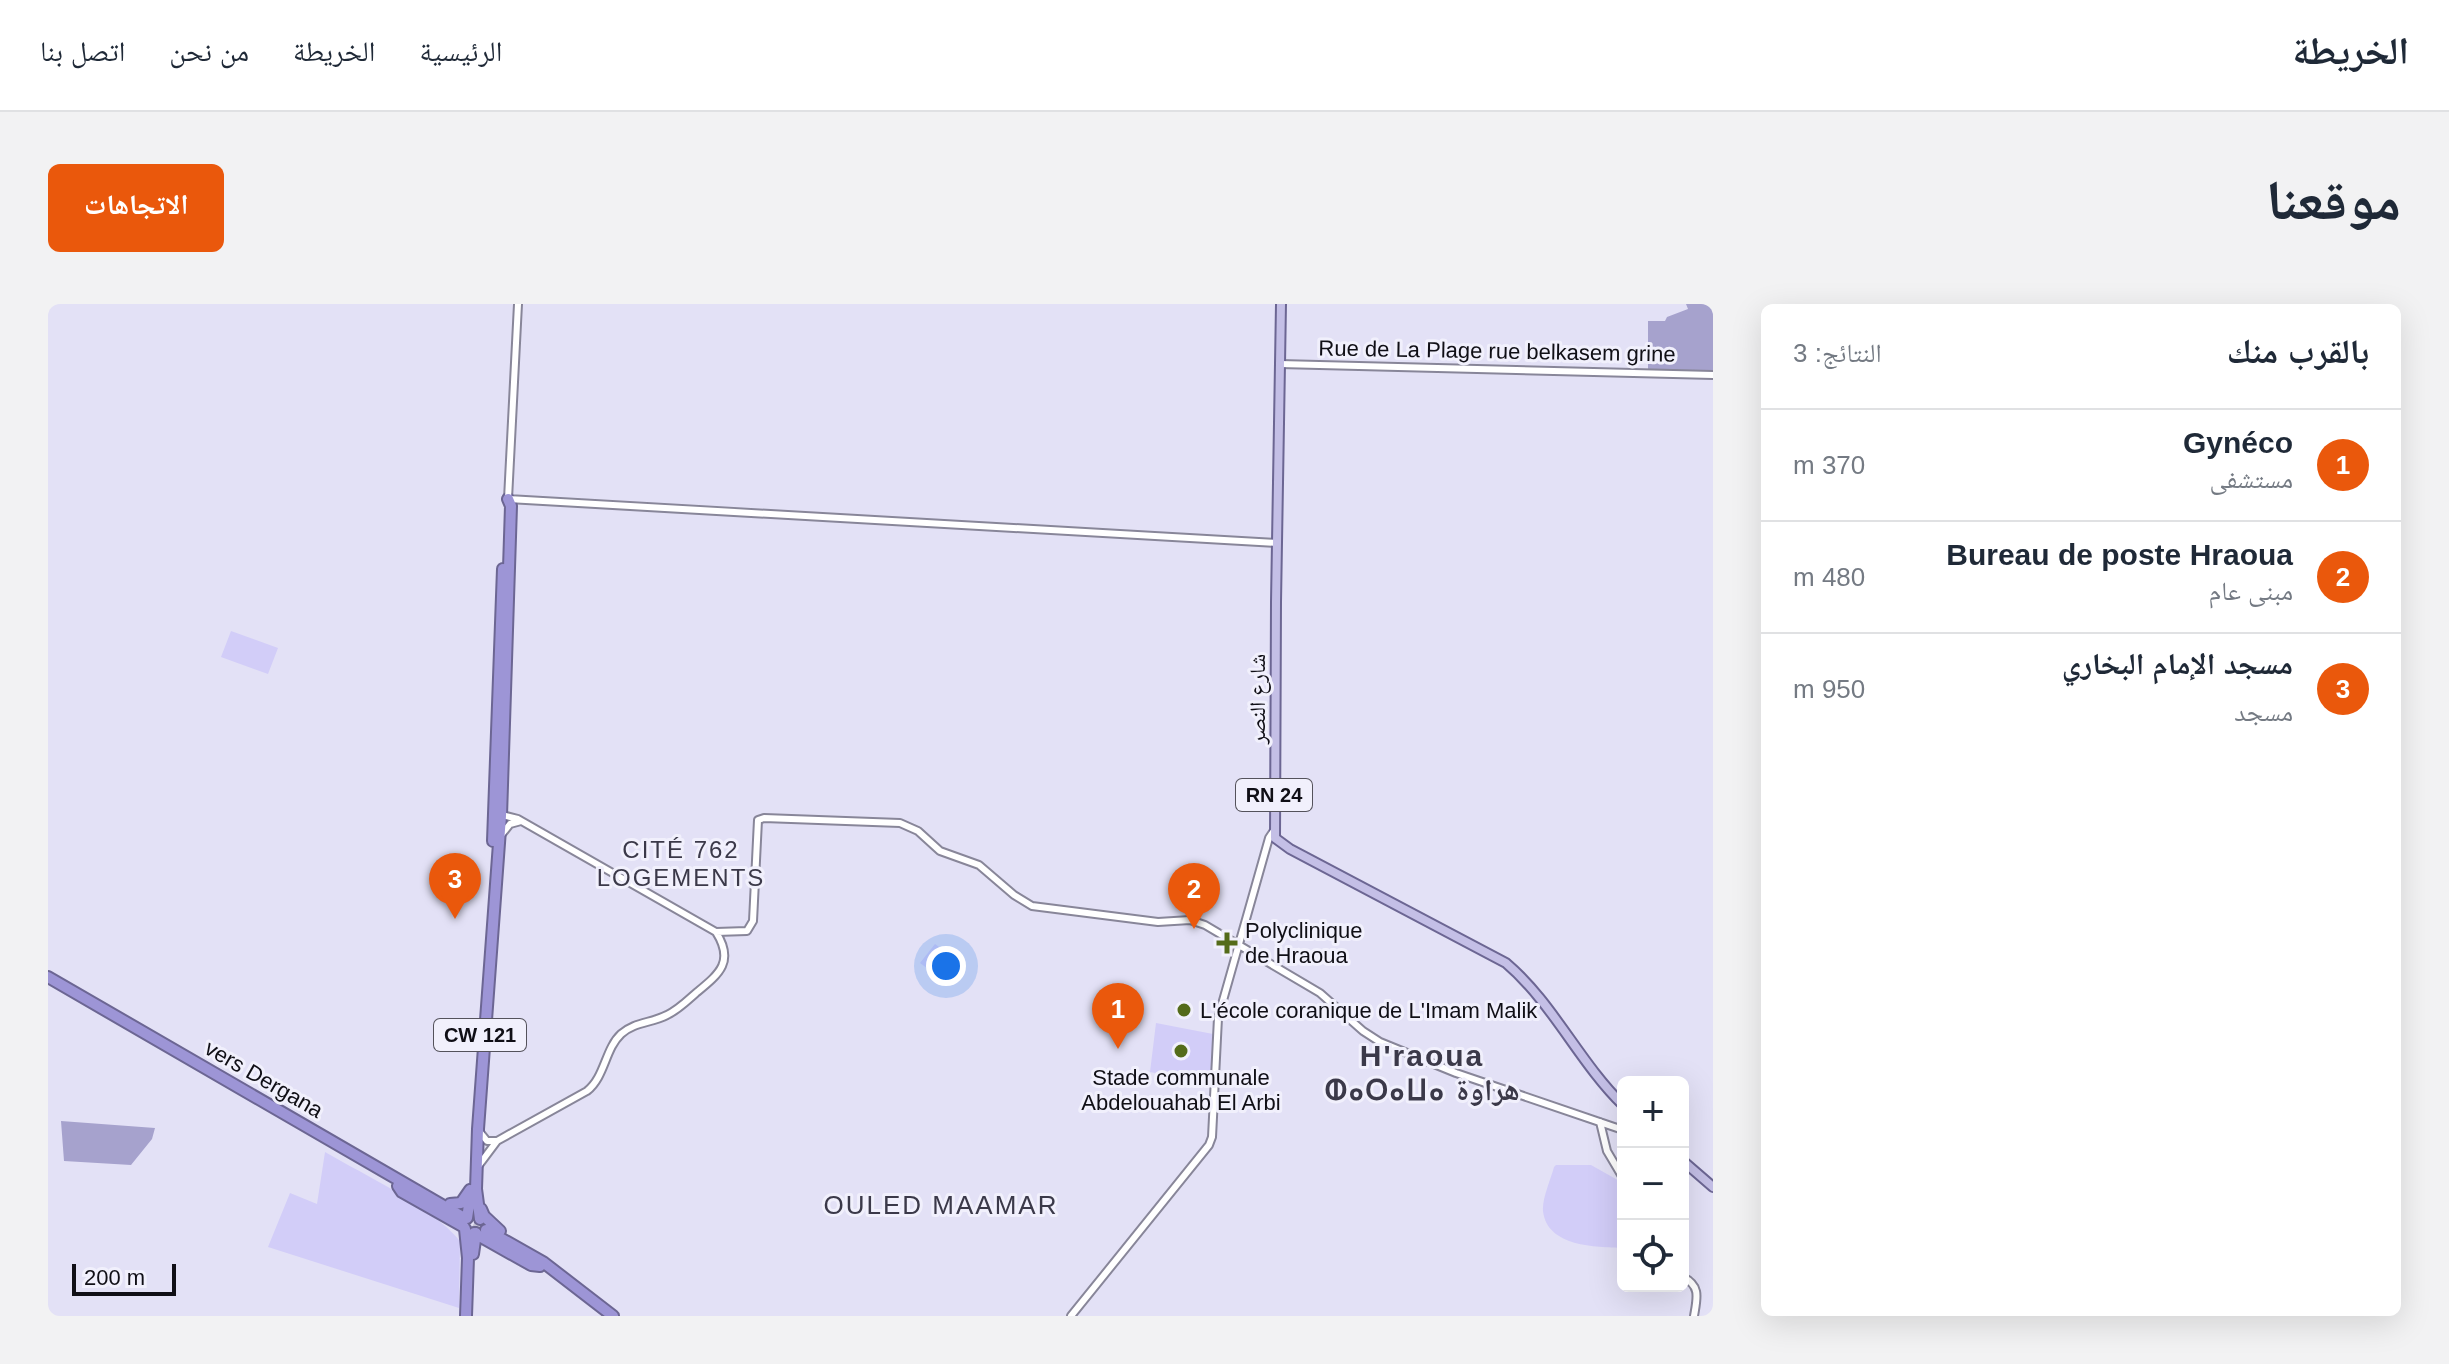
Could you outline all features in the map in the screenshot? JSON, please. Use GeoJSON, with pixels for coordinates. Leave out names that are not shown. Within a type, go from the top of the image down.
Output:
{"type":"FeatureCollection","features":[{"type":"Feature","properties":{"kind":"highway"},"geometry":{"type":"LineString","coordinates":[[468,1316],[499,842],[497,819],[501,797],[510,595],[511,506],[508,499]]}},
{"type":"Feature","properties":{"kind":"highway","name":"CW 121"},"geometry":{"type":"LineString","coordinates":[[472,1224],[475,1098],[497,819],[508,499]]}},
{"type":"Feature","properties":{"kind":"highway","name":"vers Dergana"},"geometry":{"type":"LineString","coordinates":[[48,977],[472,1224]]}},
{"type":"Feature","properties":{"kind":"highway"},"geometry":{"type":"LineString","coordinates":[[48,985],[398,1186],[538,1262],[613,1316]]}},
{"type":"Feature","properties":{"kind":"highway"},"geometry":{"type":"LineString","coordinates":[[389,1175],[401,1177],[450,1204],[499,1247],[531,1265],[538,1262]]}},
{"type":"Feature","properties":{"kind":"highway"},"geometry":{"type":"LineString","coordinates":[[450,1204],[464,1201],[472,1184]]}},
{"type":"Feature","properties":{"kind":"highway"},"geometry":{"type":"LineString","coordinates":[[398,1186],[402,1192],[453,1224],[462,1236],[470,1262]]}},
{"type":"Feature","properties":{"kind":"highway"},"geometry":{"type":"LineString","coordinates":[[477,1199],[484,1216],[500,1231],[529,1249],[538,1262],[602,1316]]}},
{"type":"Feature","properties":{"kind":"highway"},"geometry":{"type":"LineString","coordinates":[[436,1212],[500,1231]]}},
{"type":"Feature","properties":{"kind":"highway"},"geometry":{"type":"LineString","coordinates":[[470,1262],[480,1249],[499,1247]]}},
{"type":"Feature","properties":{"kind":"main road","name":"شارع النصر"},"geometry":{"type":"LineString","coordinates":[[1273,832],[1281,304]]}},
{"type":"Feature","properties":{"kind":"main road","name":"RN 24"},"geometry":{"type":"LineString","coordinates":[[1273,832],[1275,838],[1290,849],[1506,963],[1533,988],[1596,1077],[1617,1099]]}},
{"type":"Feature","properties":{"kind":"main road"},"geometry":{"type":"LineString","coordinates":[[1689,1166],[1713,1187]]}},
{"type":"Feature","properties":{"kind":"street","name":"CW 121"},"geometry":{"type":"LineString","coordinates":[[508,499],[518,304]]}},
{"type":"Feature","properties":{"kind":"street","name":"Rue de La Plage rue belkasem grine"},"geometry":{"type":"LineString","coordinates":[[1280,364],[1713,375]]}},
{"type":"Feature","properties":{"kind":"street"},"geometry":{"type":"LineString","coordinates":[[508,499],[1277,543]]}},
{"type":"Feature","properties":{"kind":"street"},"geometry":{"type":"LineString","coordinates":[[477,1168],[497,1141],[587,1091],[596,1082],[623,1032],[671,1013],[715,977],[724,960],[723,944],[716,932],[521,821],[501,797]]}},
{"type":"Feature","properties":{"kind":"street"},"geometry":{"type":"LineString","coordinates":[[497,819],[521,821]]}},
{"type":"Feature","properties":{"kind":"street"},"geometry":{"type":"LineString","coordinates":[[716,932],[747,931],[753,921],[758,820],[900,823],[918,831],[940,851],[979,865],[1032,906],[1158,922],[1190,920],[1205,925],[1320,993],[1380,1042],[1456,1073],[1617,1128]]}},
{"type":"Feature","properties":{"kind":"street"},"geometry":{"type":"LineString","coordinates":[[499,842],[507,826],[521,821]]}},
{"type":"Feature","properties":{"kind":"street"},"geometry":{"type":"LineString","coordinates":[[1071,1316],[1209,1145],[1212,1137],[1218,1018],[1273,832]]}},
{"type":"Feature","properties":{"kind":"street"},"geometry":{"type":"LineString","coordinates":[[1600,1122],[1607,1151],[1617,1168]]}},
{"type":"Feature","properties":{"kind":"street"},"geometry":{"type":"LineString","coordinates":[[478,1129],[485,1139],[497,1141]]}},
{"type":"Feature","properties":{"kind":"street"},"geometry":{"type":"LineString","coordinates":[[1689,1281],[1697,1291],[1694,1316]]}},
{"type":"Feature","properties":{"kind":"shaded area"},"geometry":{"type":"Polygon","coordinates":[[[1686,304],[1713,304],[1713,373],[1648,370],[1648,321],[1665,321],[1667,317],[1688,309],[1686,304]]]}},
{"type":"Feature","properties":{"kind":"shaded area"},"geometry":{"type":"Polygon","coordinates":[[[231,631],[278,648],[268,674],[221,657],[231,631]]]}},
{"type":"Feature","properties":{"kind":"shaded area"},"geometry":{"type":"Polygon","coordinates":[[[935,944],[946,952],[931,971],[920,963],[935,944]]]}},
{"type":"Feature","properties":{"kind":"shaded area","name":"Stade communale Abdelouahab El Arbi"},"geometry":{"type":"Polygon","coordinates":[[[1156,1023],[1213,1034],[1210,1084],[1150,1072],[1156,1023]]]}},
{"type":"Feature","properties":{"kind":"shaded area"},"geometry":{"type":"Polygon","coordinates":[[[61,1121],[155,1128],[152,1139],[131,1165],[64,1161],[61,1121]]]}},
{"type":"Feature","properties":{"kind":"shaded area"},"geometry":{"type":"Polygon","coordinates":[[[325,1152],[415,1204],[448,1228],[460,1241],[459,1308],[268,1247],[290,1193],[317,1204],[325,1152]]]}},
{"type":"Feature","properties":{"kind":"shaded area"},"geometry":{"type":"Polygon","coordinates":[[[1591,1165],[1617,1180],[1617,1248],[1574,1243],[1553,1232],[1546,1223],[1543,1206],[1554,1167],[1591,1165]]]}},
{"type":"Feature","properties":{"kind":"tunnel"},"geometry":{"type":"LineString","coordinates":[[461,1216],[486,1230]]}},
{"type":"Feature","properties":{"kind":"place","name":"مسجد الإمام البخاري"},"geometry":{"type":"Point","coordinates":[455,919]}},
{"type":"Feature","properties":{"kind":"place","name":"Bureau de poste Hraoua"},"geometry":{"type":"Point","coordinates":[1194,929]}},
{"type":"Feature","properties":{"kind":"place","name":"Polyclinique de Hraoua"},"geometry":{"type":"Point","coordinates":[1227,943]}},
{"type":"Feature","properties":{"kind":"place","name":"L'école coranique de L'Imam Malik"},"geometry":{"type":"Point","coordinates":[1184,1010]}},
{"type":"Feature","properties":{"kind":"place","name":"Gynéco"},"geometry":{"type":"Point","coordinates":[1118,1049]}},
{"type":"Feature","properties":{"kind":"place","name":"Stade communale Abdelouahab El Arbi"},"geometry":{"type":"Point","coordinates":[1181,1051]}},
{"type":"Feature","properties":{"kind":"district","name":"CITÉ 762 LOGEMENTS"},"geometry":{"type":"Point","coordinates":[681,863]}},
{"type":"Feature","properties":{"kind":"district","name":"H'raoua ⵀⴰⵔⴰⵡⴰ هراوة"},"geometry":{"type":"Point","coordinates":[1422,1072]}},
{"type":"Feature","properties":{"kind":"district","name":"OULED MAAMAR"},"geometry":{"type":"Point","coordinates":[941,1205]}}]}
